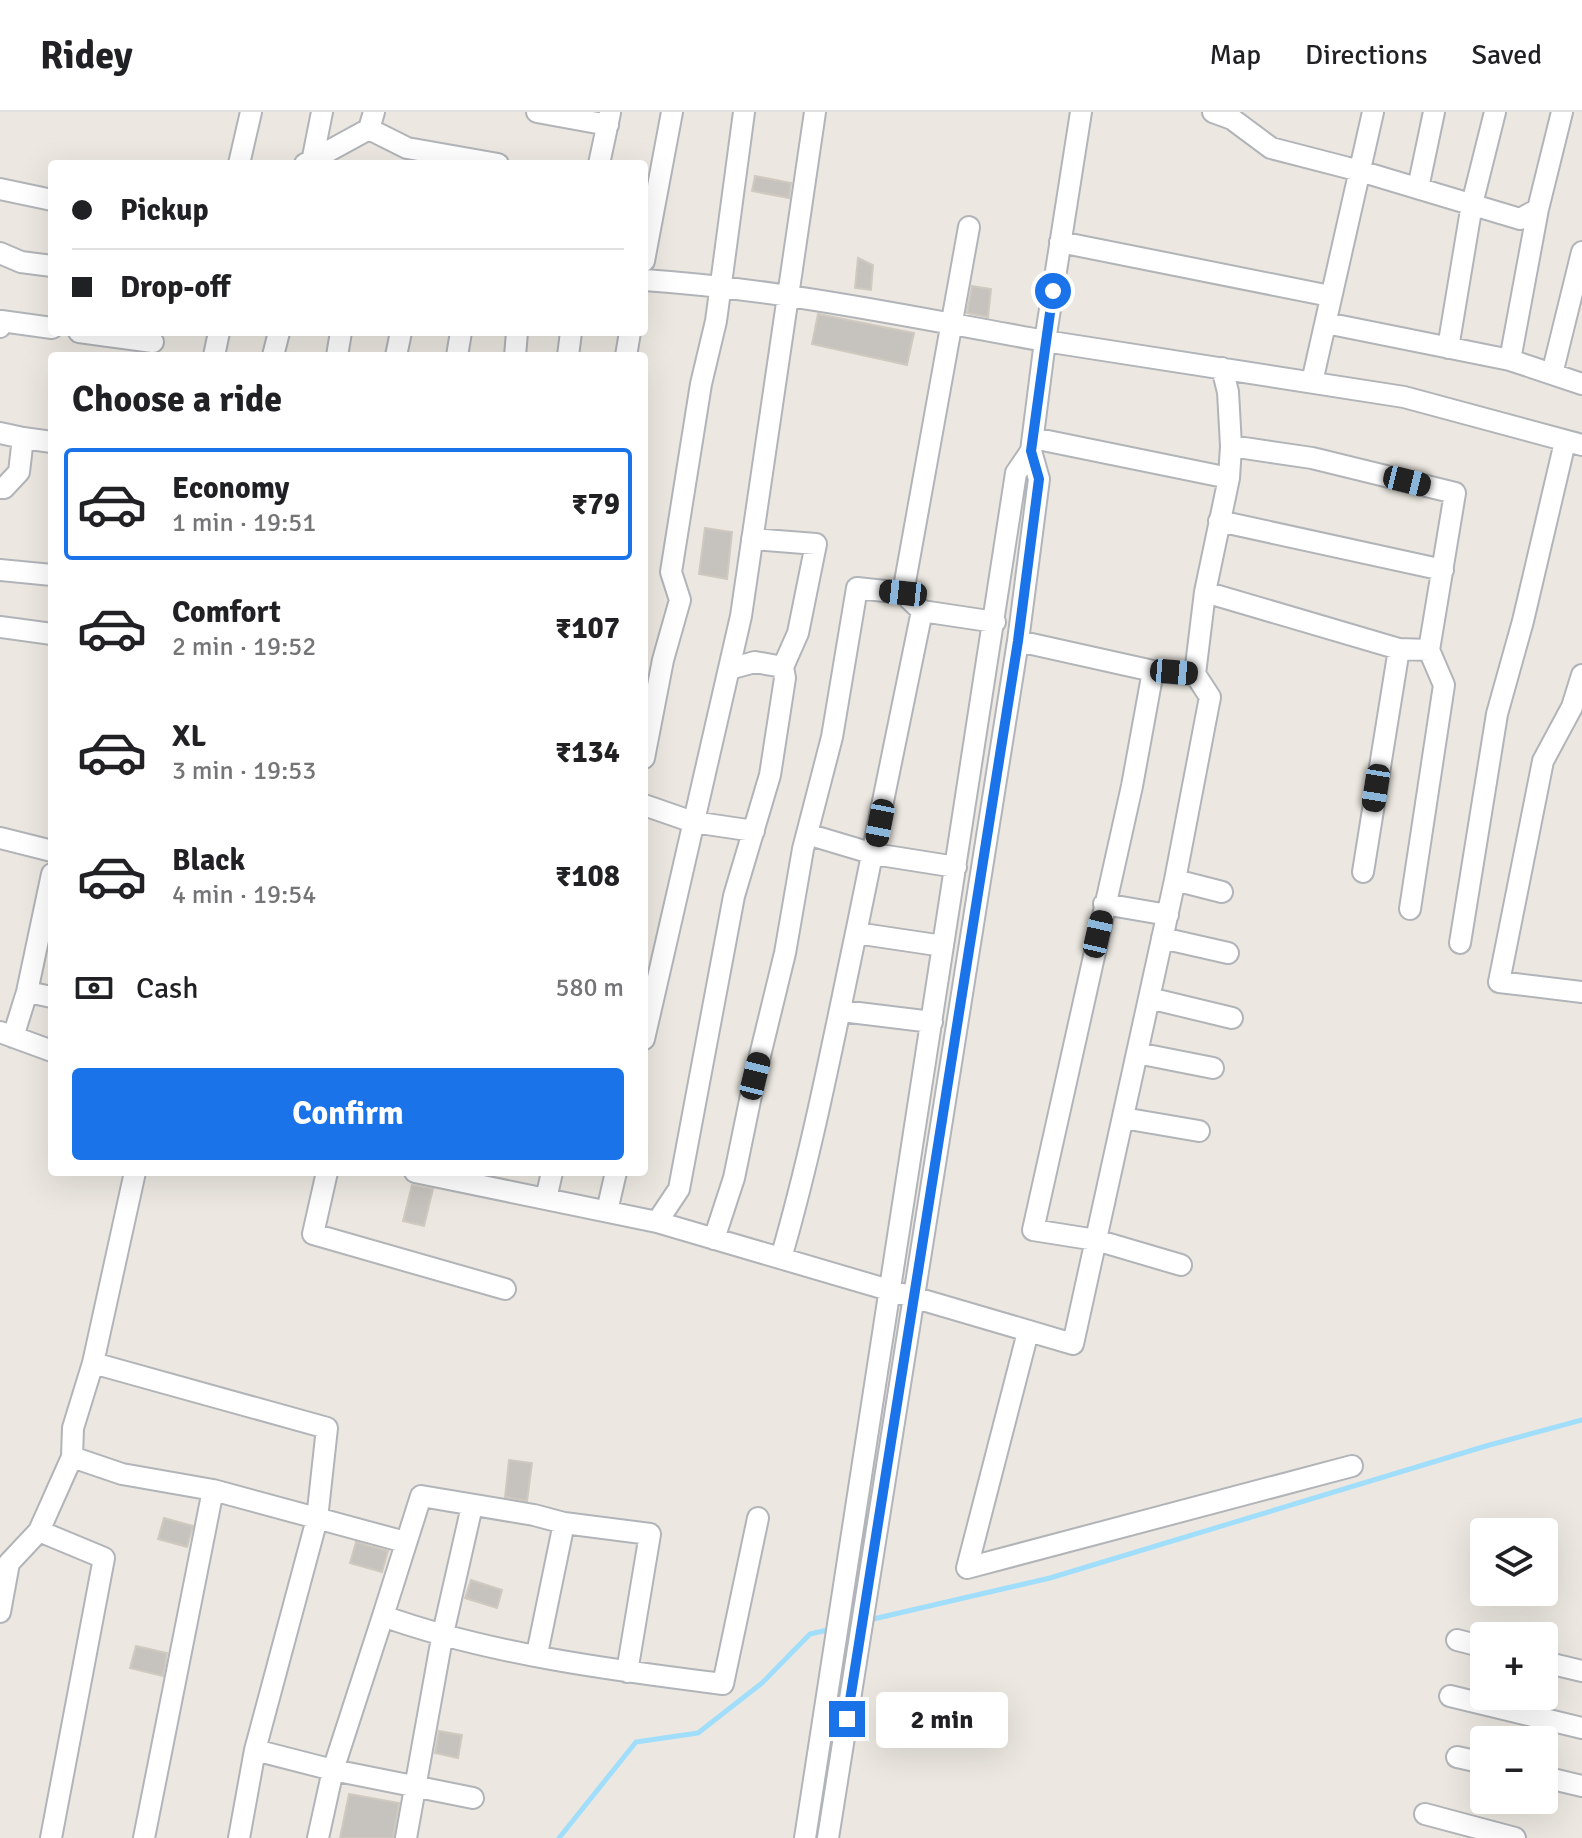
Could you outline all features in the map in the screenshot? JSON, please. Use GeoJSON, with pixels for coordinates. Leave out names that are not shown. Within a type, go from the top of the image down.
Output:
{"type":"FeatureCollection","features":[{"type":"Feature","properties":{"kind":"street"},"geometry":{"type":"LineString","coordinates":[[240,160],[251,112]]}},
{"type":"Feature","properties":{"kind":"street"},"geometry":{"type":"LineString","coordinates":[[309,160],[322,112]]}},
{"type":"Feature","properties":{"kind":"street"},"geometry":{"type":"LineString","coordinates":[[537,112],[609,118],[600,160]]}},
{"type":"Feature","properties":{"kind":"street"},"geometry":{"type":"LineString","coordinates":[[648,240],[672,112]]}},
{"type":"Feature","properties":{"kind":"street"},"geometry":{"type":"LineString","coordinates":[[648,737],[663,660],[680,600],[671,572],[701,384],[716,321],[744,112]]}},
{"type":"Feature","properties":{"kind":"street"},"geometry":{"type":"LineString","coordinates":[[648,1021],[741,616],[815,112]]}},
{"type":"Feature","properties":{"kind":"street"},"geometry":{"type":"LineString","coordinates":[[828,1838],[1018,641],[1039,479],[1032,445],[1081,112]]}},
{"type":"Feature","properties":{"kind":"street"},"geometry":{"type":"LineString","coordinates":[[1213,112],[1232,119],[1271,148],[1520,219],[1538,209]]}},
{"type":"Feature","properties":{"kind":"street"},"geometry":{"type":"LineString","coordinates":[[1312,382],[1373,112]]}},
{"type":"Feature","properties":{"kind":"street"},"geometry":{"type":"LineString","coordinates":[[1418,188],[1434,112]]}},
{"type":"Feature","properties":{"kind":"street"},"geometry":{"type":"LineString","coordinates":[[1448,348],[1472,204],[1495,112]]}},
{"type":"Feature","properties":{"kind":"street"},"geometry":{"type":"LineString","coordinates":[[1510,360],[1538,209],[1562,112]]}},
{"type":"Feature","properties":{"kind":"street"},"geometry":{"type":"LineString","coordinates":[[309,160],[372,121],[407,148],[475,160]]}},
{"type":"Feature","properties":{"kind":"street"},"geometry":{"type":"LineString","coordinates":[[0,189],[48,199]]}},
{"type":"Feature","properties":{"kind":"street"},"geometry":{"type":"LineString","coordinates":[[903,593],[969,227]]}},
{"type":"Feature","properties":{"kind":"street"},"geometry":{"type":"LineString","coordinates":[[1060,242],[1330,296]]}},
{"type":"Feature","properties":{"kind":"street"},"geometry":{"type":"LineString","coordinates":[[1,252],[21,262],[48,265]]}},
{"type":"Feature","properties":{"kind":"street"},"geometry":{"type":"LineString","coordinates":[[1552,374],[1582,252]]}},
{"type":"Feature","properties":{"kind":"street"},"geometry":{"type":"LineString","coordinates":[[648,280],[720,285],[787,295],[1045,341],[1404,397],[1573,444],[1497,714],[1460,943]]}},
{"type":"Feature","properties":{"kind":"street"},"geometry":{"type":"LineString","coordinates":[[0,327],[1,321],[48,327]]}},
{"type":"Feature","properties":{"kind":"street"},"geometry":{"type":"LineString","coordinates":[[1326,323],[1510,360],[1582,384]]}},
{"type":"Feature","properties":{"kind":"street"},"geometry":{"type":"LineString","coordinates":[[106,336],[153,343]]}},
{"type":"Feature","properties":{"kind":"street"},"geometry":{"type":"LineString","coordinates":[[451,1176],[657,1222],[1073,1344],[1168,915],[1210,697],[1195,674],[1205,592],[1229,478],[1228,392],[1222,368]]}},
{"type":"Feature","properties":{"kind":"street"},"geometry":{"type":"LineString","coordinates":[[0,433],[48,441]]}},
{"type":"Feature","properties":{"kind":"street"},"geometry":{"type":"LineString","coordinates":[[0,488],[4,488],[19,472],[23,438]]}},
{"type":"Feature","properties":{"kind":"street"},"geometry":{"type":"LineString","coordinates":[[1032,445],[1229,478]]}},
{"type":"Feature","properties":{"kind":"street"},"geometry":{"type":"LineString","coordinates":[[805,1838],[1016,473],[1032,445]]}},
{"type":"Feature","properties":{"kind":"street"},"geometry":{"type":"LineString","coordinates":[[1231,446],[1312,458],[1455,493],[1429,650],[1444,685],[1410,909]]}},
{"type":"Feature","properties":{"kind":"street"},"geometry":{"type":"LineString","coordinates":[[1219,521],[1443,570]]}},
{"type":"Feature","properties":{"kind":"street"},"geometry":{"type":"LineString","coordinates":[[657,1222],[679,1189],[734,896],[770,775],[785,678],[783,667],[798,633],[816,544],[752,539]]}},
{"type":"Feature","properties":{"kind":"street"},"geometry":{"type":"LineString","coordinates":[[0,570],[48,575]]}},
{"type":"Feature","properties":{"kind":"street"},"geometry":{"type":"LineString","coordinates":[[714,1239],[734,1178],[785,953],[807,834],[832,737],[857,588],[903,593],[922,611],[995,622]]}},
{"type":"Feature","properties":{"kind":"street"},"geometry":{"type":"LineString","coordinates":[[1205,592],[1399,649],[1429,650]]}},
{"type":"Feature","properties":{"kind":"street"},"geometry":{"type":"LineString","coordinates":[[781,1258],[807,1170],[811,1132],[842,1011],[922,611]]}},
{"type":"Feature","properties":{"kind":"street"},"geometry":{"type":"LineString","coordinates":[[0,627],[48,633]]}},
{"type":"Feature","properties":{"kind":"street"},"geometry":{"type":"LineString","coordinates":[[1018,641],[1153,671],[1195,674]]}},
{"type":"Feature","properties":{"kind":"street"},"geometry":{"type":"LineString","coordinates":[[1363,872],[1399,649]]}},
{"type":"Feature","properties":{"kind":"street"},"geometry":{"type":"LineString","coordinates":[[729,669],[755,662],[783,667]]}},
{"type":"Feature","properties":{"kind":"street"},"geometry":{"type":"LineString","coordinates":[[1153,671],[1132,786],[1033,1230],[1096,1240],[1181,1265]]}},
{"type":"Feature","properties":{"kind":"street"},"geometry":{"type":"LineString","coordinates":[[1582,675],[1572,707],[1543,761],[1499,982],[1582,992]]}},
{"type":"Feature","properties":{"kind":"street"},"geometry":{"type":"LineString","coordinates":[[648,806],[693,822],[754,831]]}},
{"type":"Feature","properties":{"kind":"street"},"geometry":{"type":"LineString","coordinates":[[807,834],[874,854],[956,867]]}},
{"type":"Feature","properties":{"kind":"street"},"geometry":{"type":"LineString","coordinates":[[0,838],[48,850]]}},
{"type":"Feature","properties":{"kind":"street"},"geometry":{"type":"LineString","coordinates":[[1175,880],[1222,892]]}},
{"type":"Feature","properties":{"kind":"street"},"geometry":{"type":"LineString","coordinates":[[1104,904],[1168,915]]}},
{"type":"Feature","properties":{"kind":"street"},"geometry":{"type":"LineString","coordinates":[[46,930],[27,992],[6,1034],[48,1050]]}},
{"type":"Feature","properties":{"kind":"street"},"geometry":{"type":"LineString","coordinates":[[856,933],[943,946]]}},
{"type":"Feature","properties":{"kind":"street"},"geometry":{"type":"LineString","coordinates":[[1162,938],[1228,953]]}},
{"type":"Feature","properties":{"kind":"street"},"geometry":{"type":"LineString","coordinates":[[27,992],[48,996]]}},
{"type":"Feature","properties":{"kind":"street"},"geometry":{"type":"LineString","coordinates":[[1149,998],[1232,1018]]}},
{"type":"Feature","properties":{"kind":"street"},"geometry":{"type":"LineString","coordinates":[[842,1011],[932,1022]]}},
{"type":"Feature","properties":{"kind":"street"},"geometry":{"type":"LineString","coordinates":[[1137,1053],[1213,1068]]}},
{"type":"Feature","properties":{"kind":"street"},"geometry":{"type":"LineString","coordinates":[[1123,1118],[1199,1131]]}},
{"type":"Feature","properties":{"kind":"street"},"geometry":{"type":"LineString","coordinates":[[0,1612],[9,1563],[39,1531],[72,1457],[73,1428],[93,1363],[134,1176]]}},
{"type":"Feature","properties":{"kind":"street"},"geometry":{"type":"LineString","coordinates":[[326,1176],[313,1234],[505,1289]]}},
{"type":"Feature","properties":{"kind":"street"},"geometry":{"type":"LineString","coordinates":[[546,1199],[551,1176]]}},
{"type":"Feature","properties":{"kind":"street"},"geometry":{"type":"LineString","coordinates":[[607,1211],[615,1176]]}},
{"type":"Feature","properties":{"kind":"street"},"geometry":{"type":"LineString","coordinates":[[1028,1332],[967,1568],[1352,1466]]}},
{"type":"Feature","properties":{"kind":"street"},"geometry":{"type":"LineString","coordinates":[[93,1363],[327,1428],[317,1519],[255,1750],[239,1838]]}},
{"type":"Feature","properties":{"kind":"street"},"geometry":{"type":"LineString","coordinates":[[72,1457],[122,1474],[213,1490],[405,1542]]}},
{"type":"Feature","properties":{"kind":"street"},"geometry":{"type":"LineString","coordinates":[[144,1838],[213,1490]]}},
{"type":"Feature","properties":{"kind":"street"},"geometry":{"type":"LineString","coordinates":[[318,1838],[333,1770],[421,1496],[564,1523],[650,1534],[627,1672]]}},
{"type":"Feature","properties":{"kind":"street"},"geometry":{"type":"LineString","coordinates":[[406,1838],[442,1638],[472,1506]]}},
{"type":"Feature","properties":{"kind":"street"},"geometry":{"type":"LineString","coordinates":[[383,1616],[442,1638],[627,1672],[723,1684],[758,1518]]}},
{"type":"Feature","properties":{"kind":"street"},"geometry":{"type":"LineString","coordinates":[[537,1654],[564,1523]]}},
{"type":"Feature","properties":{"kind":"street"},"geometry":{"type":"LineString","coordinates":[[39,1531],[104,1558],[51,1838]]}},
{"type":"Feature","properties":{"kind":"street"},"geometry":{"type":"LineString","coordinates":[[1457,1640],[1470,1643]]}},
{"type":"Feature","properties":{"kind":"street"},"geometry":{"type":"LineString","coordinates":[[1558,1665],[1582,1671]]}},
{"type":"Feature","properties":{"kind":"street"},"geometry":{"type":"LineString","coordinates":[[1450,1696],[1582,1728]]}},
{"type":"Feature","properties":{"kind":"street"},"geometry":{"type":"LineString","coordinates":[[255,1750],[333,1770],[473,1798]]}},
{"type":"Feature","properties":{"kind":"street"},"geometry":{"type":"LineString","coordinates":[[1457,1757],[1470,1760]]}},
{"type":"Feature","properties":{"kind":"street"},"geometry":{"type":"LineString","coordinates":[[1558,1780],[1582,1786]]}},
{"type":"Feature","properties":{"kind":"street"},"geometry":{"type":"LineString","coordinates":[[1425,1814],[1515,1838]]}},
{"type":"Feature","properties":{"kind":"building"},"geometry":{"type":"Polygon","coordinates":[[[755,176],[791,183],[789,198],[752,191],[755,176]]]}},
{"type":"Feature","properties":{"kind":"building"},"geometry":{"type":"Polygon","coordinates":[[[858,258],[873,265],[871,290],[855,288],[858,258]]]}},
{"type":"Feature","properties":{"kind":"building"},"geometry":{"type":"Polygon","coordinates":[[[972,286],[991,289],[988,317],[967,313],[972,286]]]}},
{"type":"Feature","properties":{"kind":"building"},"geometry":{"type":"Polygon","coordinates":[[[818,314],[914,333],[907,365],[812,344],[818,314]]]}},
{"type":"Feature","properties":{"kind":"building"},"geometry":{"type":"Polygon","coordinates":[[[705,528],[732,532],[727,579],[699,574],[705,528]]]}},
{"type":"Feature","properties":{"kind":"building"},"geometry":{"type":"Polygon","coordinates":[[[412,1185],[433,1189],[424,1226],[403,1221],[412,1185]]]}},
{"type":"Feature","properties":{"kind":"building"},"geometry":{"type":"Polygon","coordinates":[[[509,1460],[532,1463],[527,1501],[505,1497],[509,1460]]]}},
{"type":"Feature","properties":{"kind":"building"},"geometry":{"type":"Polygon","coordinates":[[[164,1518],[193,1526],[187,1547],[158,1539],[164,1518]]]}},
{"type":"Feature","properties":{"kind":"building"},"geometry":{"type":"Polygon","coordinates":[[[356,1542],[388,1551],[382,1572],[350,1563],[356,1542]]]}},
{"type":"Feature","properties":{"kind":"building"},"geometry":{"type":"Polygon","coordinates":[[[471,1580],[502,1590],[497,1608],[465,1598],[471,1580]]]}},
{"type":"Feature","properties":{"kind":"building"},"geometry":{"type":"Polygon","coordinates":[[[136,1646],[167,1653],[163,1676],[130,1668],[136,1646]]]}},
{"type":"Feature","properties":{"kind":"building"},"geometry":{"type":"Polygon","coordinates":[[[439,1731],[462,1735],[458,1758],[435,1753],[439,1731]]]}},
{"type":"Feature","properties":{"kind":"building"},"geometry":{"type":"Polygon","coordinates":[[[349,1794],[399,1803],[393,1838],[340,1838],[349,1794]]]}},
{"type":"Feature","properties":{"kind":"waterway"},"geometry":{"type":"LineString","coordinates":[[869,1620],[1050,1578],[1486,1446],[1582,1420]]}},
{"type":"Feature","properties":{"kind":"waterway"},"geometry":{"type":"LineString","coordinates":[[559,1838],[636,1742],[698,1733],[762,1683],[810,1634],[832,1629]]}},
{"type":"Feature","properties":{"kind":"route"},"geometry":{"type":"LineString","coordinates":[[847,1719],[1018,641],[1039,479],[1031,451],[1053,291]]}}]}
